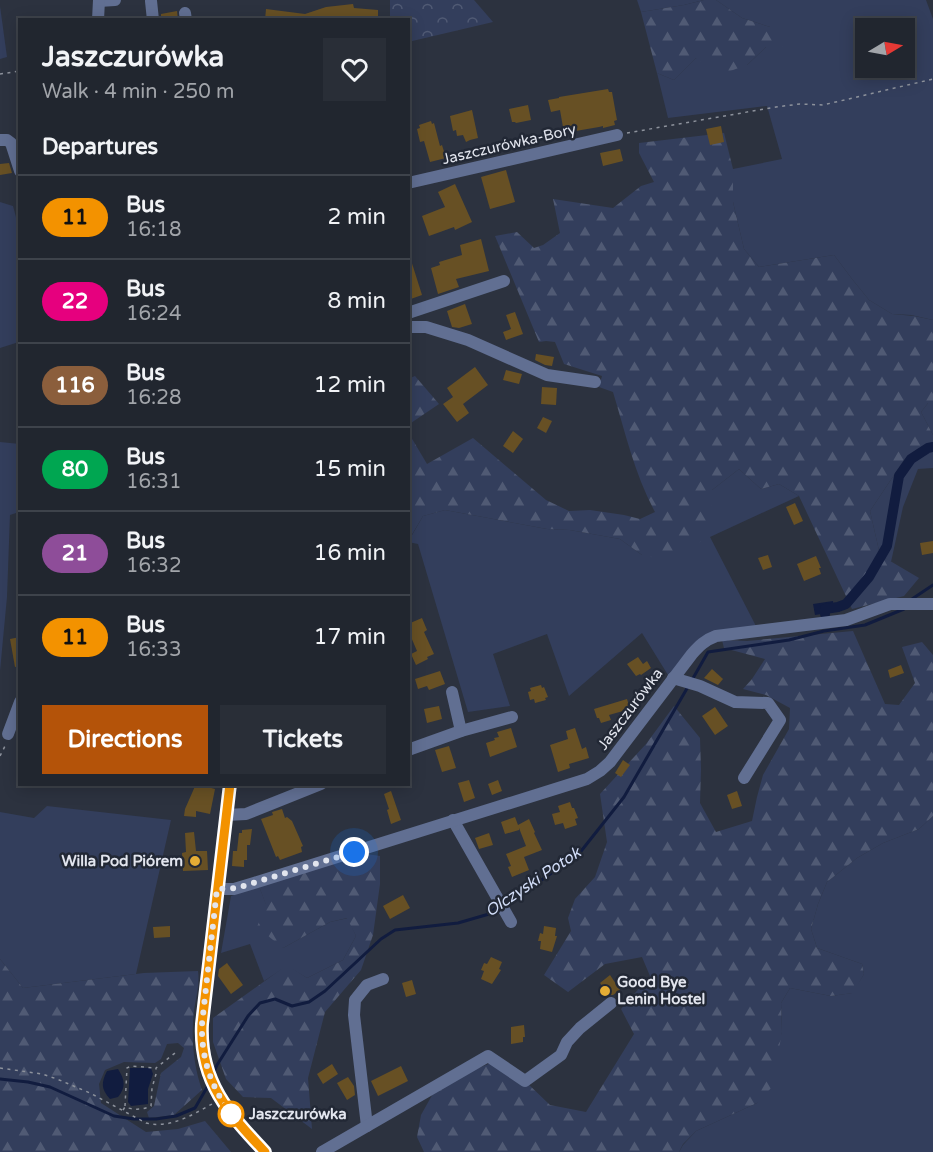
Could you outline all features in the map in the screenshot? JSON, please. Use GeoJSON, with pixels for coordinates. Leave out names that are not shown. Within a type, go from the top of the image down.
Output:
{"type":"FeatureCollection","features":[{"type":"Feature","properties":{"kind":"street"},"geometry":{"type":"LineString","coordinates":[[98,18],[99,0],[115,0]]}},
{"type":"Feature","properties":{"kind":"street"},"geometry":{"type":"LineString","coordinates":[[151,1],[153,18]]}},
{"type":"Feature","properties":{"kind":"street","name":"Jaszczurówka-Bory"},"geometry":{"type":"LineString","coordinates":[[410,183],[617,135]]}},
{"type":"Feature","properties":{"kind":"street"},"geometry":{"type":"LineString","coordinates":[[0,140],[7,140],[11,143],[18,165]]}},
{"type":"Feature","properties":{"kind":"street"},"geometry":{"type":"LineString","coordinates":[[410,312],[504,281]]}},
{"type":"Feature","properties":{"kind":"street"},"geometry":{"type":"LineString","coordinates":[[410,327],[426,327],[468,340],[547,375],[595,382]]}},
{"type":"Feature","properties":{"kind":"street","name":"Jaszczurówka"},"geometry":{"type":"LineString","coordinates":[[217,889],[234,889],[594,776],[605,767],[679,679],[701,644],[716,636],[846,620],[890,604],[932,604]]}},
{"type":"Feature","properties":{"kind":"street"},"geometry":{"type":"LineString","coordinates":[[679,679],[735,702],[768,703],[780,720],[744,778]]}},
{"type":"Feature","properties":{"kind":"street"},"geometry":{"type":"LineString","coordinates":[[452,692],[460,731]]}},
{"type":"Feature","properties":{"kind":"street"},"geometry":{"type":"LineString","coordinates":[[8,735],[18,708]]}},
{"type":"Feature","properties":{"kind":"street"},"geometry":{"type":"LineString","coordinates":[[410,749],[460,731],[512,717]]}},
{"type":"Feature","properties":{"kind":"street"},"geometry":{"type":"LineString","coordinates":[[230,786],[202,1039],[204,1057],[218,1094],[243,1128],[265,1152]]}},
{"type":"Feature","properties":{"kind":"street"},"geometry":{"type":"LineString","coordinates":[[226,815],[246,814],[316,786]]}},
{"type":"Feature","properties":{"kind":"street"},"geometry":{"type":"LineString","coordinates":[[453,820],[456,829],[511,921]]}},
{"type":"Feature","properties":{"kind":"street"},"geometry":{"type":"LineString","coordinates":[[367,1126],[354,1015],[355,1000],[367,985],[383,980]]}},
{"type":"Feature","properties":{"kind":"street"},"geometry":{"type":"LineString","coordinates":[[322,1152],[488,1056],[525,1081],[561,1055],[567,1042],[580,1028],[611,1003]]}},
{"type":"Feature","properties":{"kind":"path"},"geometry":{"type":"LineString","coordinates":[[0,74],[18,71]]}},
{"type":"Feature","properties":{"kind":"path"},"geometry":{"type":"LineString","coordinates":[[617,135],[776,107],[823,105],[933,79]]}},
{"type":"Feature","properties":{"kind":"path"},"geometry":{"type":"LineString","coordinates":[[0,756],[8,735]]}},
{"type":"Feature","properties":{"kind":"path"},"geometry":{"type":"LineString","coordinates":[[122,1111],[127,1088],[127,1068],[129,1066],[156,1068],[175,1053]]}},
{"type":"Feature","properties":{"kind":"path"},"geometry":{"type":"LineString","coordinates":[[0,1068],[42,1074],[90,1093],[154,1125],[186,1119],[218,1094]]}},
{"type":"Feature","properties":{"kind":"path"},"geometry":{"type":"LineString","coordinates":[[124,1107],[137,1109],[151,1106],[156,1068]]}},
{"type":"Feature","properties":{"kind":"green space"},"geometry":{"type":"Polygon","coordinates":[[[390,0],[474,0],[493,22],[410,42],[410,18],[390,18],[390,0]]]}},
{"type":"Feature","properties":{"kind":"green space"},"geometry":{"type":"Polygon","coordinates":[[[637,0],[704,0],[641,12],[637,0]]]}},
{"type":"Feature","properties":{"kind":"green space"},"geometry":{"type":"Polygon","coordinates":[[[704,0],[716,0],[742,18],[770,27],[783,47],[766,47],[747,65],[719,75],[696,58],[674,80],[657,73],[641,12],[704,0]]]}},
{"type":"Feature","properties":{"kind":"green space"},"geometry":{"type":"Polygon","coordinates":[[[716,0],[926,0],[933,19],[933,320],[892,314],[869,300],[834,255],[759,267],[744,249],[733,202],[733,169],[782,159],[767,106],[668,118],[657,73],[674,80],[696,58],[747,65],[766,47],[770,27],[742,18],[716,0]]]}},
{"type":"Feature","properties":{"kind":"green space"},"geometry":{"type":"Polygon","coordinates":[[[0,6],[7,57],[0,59],[0,6]]]}},
{"type":"Feature","properties":{"kind":"green space"},"geometry":{"type":"Polygon","coordinates":[[[724,133],[733,169],[733,202],[744,249],[759,267],[834,255],[869,300],[892,314],[933,320],[933,403],[928,403],[921,412],[933,435],[933,444],[917,449],[904,460],[870,511],[880,555],[919,578],[904,596],[852,609],[799,496],[779,484],[761,489],[739,469],[712,490],[710,537],[665,560],[642,555],[620,539],[570,530],[547,529],[445,510],[423,516],[410,538],[410,435],[427,464],[473,438],[546,500],[569,511],[590,510],[640,519],[655,512],[636,468],[613,392],[599,387],[602,376],[564,364],[555,342],[539,342],[495,236],[517,232],[534,248],[543,245],[560,233],[553,199],[613,208],[641,186],[654,182],[639,153],[639,143],[724,133]]]}},
{"type":"Feature","properties":{"kind":"green space"},"geometry":{"type":"Polygon","coordinates":[[[0,202],[13,206],[18,225],[18,342],[0,348],[0,202]]]}},
{"type":"Feature","properties":{"kind":"green space"},"geometry":{"type":"Polygon","coordinates":[[[415,376],[439,404],[410,424],[410,378],[415,376]]]}},
{"type":"Feature","properties":{"kind":"green space"},"geometry":{"type":"Polygon","coordinates":[[[928,403],[933,403],[933,435],[921,412],[928,403]]]}},
{"type":"Feature","properties":{"kind":"green space"},"geometry":{"type":"Polygon","coordinates":[[[0,442],[18,444],[18,512],[10,515],[7,597],[0,671],[0,442]]]}},
{"type":"Feature","properties":{"kind":"green space"},"geometry":{"type":"Polygon","coordinates":[[[933,444],[933,468],[918,469],[903,507],[891,562],[880,555],[870,511],[904,460],[917,449],[933,444]]]}},
{"type":"Feature","properties":{"kind":"green space"},"geometry":{"type":"Polygon","coordinates":[[[739,469],[761,489],[779,484],[799,496],[710,537],[757,628],[730,631],[668,675],[642,633],[569,696],[547,634],[493,654],[510,706],[468,712],[418,544],[410,542],[423,516],[445,510],[547,529],[570,530],[620,539],[642,555],[712,516],[712,490],[739,469]]]}},
{"type":"Feature","properties":{"kind":"green space"},"geometry":{"type":"Polygon","coordinates":[[[853,631],[885,704],[899,705],[915,683],[902,647],[922,642],[933,655],[933,816],[919,829],[883,843],[857,858],[827,882],[811,929],[817,948],[862,964],[864,974],[853,993],[831,996],[790,988],[781,1003],[782,1032],[772,1087],[757,1103],[696,1131],[683,1144],[679,1152],[424,1152],[417,1137],[421,1115],[435,1090],[493,1062],[525,1081],[550,1105],[586,1112],[634,1034],[621,1009],[650,976],[642,957],[605,964],[568,992],[544,975],[571,931],[568,918],[575,899],[595,877],[607,842],[600,794],[646,744],[674,706],[700,738],[700,803],[716,832],[752,821],[763,775],[789,729],[790,708],[766,695],[743,689],[765,659],[724,648],[722,640],[747,641],[853,631]]]}},
{"type":"Feature","properties":{"kind":"green space"},"geometry":{"type":"Polygon","coordinates":[[[47,806],[171,820],[136,974],[23,988],[0,959],[0,812],[34,818],[47,806]]]}},
{"type":"Feature","properties":{"kind":"green space"},"geometry":{"type":"Polygon","coordinates":[[[933,816],[933,1152],[679,1152],[696,1131],[757,1103],[782,1032],[781,1003],[790,988],[831,996],[852,993],[864,974],[862,964],[817,948],[811,929],[827,882],[857,858],[883,843],[919,829],[933,816]]]}},
{"type":"Feature","properties":{"kind":"green space"},"geometry":{"type":"Polygon","coordinates":[[[366,854],[380,856],[380,884],[373,935],[361,970],[325,1012],[308,1078],[312,1129],[271,1098],[243,1097],[226,1079],[213,1042],[213,1018],[287,965],[307,978],[343,960],[356,936],[347,918],[330,922],[283,948],[257,927],[266,905],[259,886],[366,854]]]}},
{"type":"Feature","properties":{"kind":"green space"},"geometry":{"type":"Polygon","coordinates":[[[259,886],[283,948],[330,922],[348,918],[356,936],[343,960],[307,978],[287,966],[264,981],[250,944],[221,953],[231,896],[259,886]]]}},
{"type":"Feature","properties":{"kind":"green space"},"geometry":{"type":"Polygon","coordinates":[[[0,959],[23,988],[144,973],[198,971],[193,1040],[202,1090],[174,1115],[149,1118],[147,1112],[154,1106],[161,1073],[181,1057],[184,1048],[178,1043],[167,1044],[161,1059],[155,1063],[124,1062],[105,1070],[99,1084],[101,1103],[146,1132],[178,1129],[205,1121],[231,1152],[0,1152],[0,959]]]}},
{"type":"Feature","properties":{"kind":"shaded area"},"geometry":{"type":"Polygon","coordinates":[[[833,601],[834,612],[815,615],[813,604],[833,601]]]}},
{"type":"Feature","properties":{"kind":"shaded area"},"geometry":{"type":"Polygon","coordinates":[[[130,1068],[151,1068],[153,1074],[148,1089],[148,1104],[131,1106],[128,1102],[130,1068]]]}},
{"type":"Feature","properties":{"kind":"shaded area"},"geometry":{"type":"Polygon","coordinates":[[[118,1069],[123,1080],[123,1087],[118,1097],[110,1099],[103,1086],[104,1079],[107,1071],[118,1069]]]}},
{"type":"Feature","properties":{"kind":"building"},"geometry":{"type":"Polygon","coordinates":[[[353,4],[354,8],[378,10],[378,18],[265,18],[266,9],[305,14],[326,7],[353,4]]]}},
{"type":"Feature","properties":{"kind":"building"},"geometry":{"type":"Polygon","coordinates":[[[177,11],[178,18],[161,18],[161,14],[177,11]]]}},
{"type":"Feature","properties":{"kind":"building"},"geometry":{"type":"Polygon","coordinates":[[[608,89],[612,92],[617,120],[614,121],[615,125],[564,133],[560,110],[551,112],[548,100],[608,89]]]}},
{"type":"Feature","properties":{"kind":"building"},"geometry":{"type":"Polygon","coordinates":[[[528,105],[531,120],[512,122],[509,109],[528,105]]]}},
{"type":"Feature","properties":{"kind":"building"},"geometry":{"type":"Polygon","coordinates":[[[472,110],[478,138],[466,142],[463,135],[457,136],[456,130],[453,131],[450,116],[472,110]]]}},
{"type":"Feature","properties":{"kind":"building"},"geometry":{"type":"Polygon","coordinates":[[[431,121],[432,124],[434,123],[446,158],[430,162],[424,141],[420,142],[417,129],[420,128],[419,125],[431,121]]]}},
{"type":"Feature","properties":{"kind":"building"},"geometry":{"type":"Polygon","coordinates":[[[721,126],[724,142],[710,145],[706,129],[721,126]]]}},
{"type":"Feature","properties":{"kind":"building"},"geometry":{"type":"Polygon","coordinates":[[[620,149],[623,161],[603,166],[600,153],[620,149]]]}},
{"type":"Feature","properties":{"kind":"building"},"geometry":{"type":"Polygon","coordinates":[[[9,163],[12,173],[0,175],[0,164],[9,163]]]}},
{"type":"Feature","properties":{"kind":"building"},"geometry":{"type":"Polygon","coordinates":[[[506,170],[515,202],[490,209],[481,177],[506,170]]]}},
{"type":"Feature","properties":{"kind":"building"},"geometry":{"type":"Polygon","coordinates":[[[455,184],[472,222],[455,230],[454,227],[429,236],[422,216],[445,207],[438,192],[455,184]]]}},
{"type":"Feature","properties":{"kind":"building"},"geometry":{"type":"Polygon","coordinates":[[[481,239],[489,271],[456,279],[459,287],[438,294],[431,268],[440,265],[439,262],[462,255],[460,245],[481,239]]]}},
{"type":"Feature","properties":{"kind":"building"},"geometry":{"type":"Polygon","coordinates":[[[410,257],[422,295],[410,299],[410,257]]]}},
{"type":"Feature","properties":{"kind":"building"},"geometry":{"type":"Polygon","coordinates":[[[465,304],[472,324],[459,328],[452,327],[447,311],[465,304]]]}},
{"type":"Feature","properties":{"kind":"building"},"geometry":{"type":"Polygon","coordinates":[[[515,312],[523,334],[506,340],[503,332],[511,329],[506,315],[515,312]]]}},
{"type":"Feature","properties":{"kind":"building"},"geometry":{"type":"Polygon","coordinates":[[[536,354],[554,357],[552,366],[535,360],[536,354]]]}},
{"type":"Feature","properties":{"kind":"building"},"geometry":{"type":"Polygon","coordinates":[[[475,367],[488,385],[463,404],[469,413],[457,422],[443,404],[453,397],[447,388],[475,367]]]}},
{"type":"Feature","properties":{"kind":"building"},"geometry":{"type":"Polygon","coordinates":[[[506,370],[522,374],[519,384],[503,380],[506,370]]]}},
{"type":"Feature","properties":{"kind":"building"},"geometry":{"type":"Polygon","coordinates":[[[542,387],[557,388],[556,405],[541,404],[542,387]]]}},
{"type":"Feature","properties":{"kind":"building"},"geometry":{"type":"Polygon","coordinates":[[[543,417],[552,421],[546,433],[537,428],[543,417]]]}},
{"type":"Feature","properties":{"kind":"building"},"geometry":{"type":"Polygon","coordinates":[[[513,431],[523,439],[513,453],[503,446],[513,431]]]}},
{"type":"Feature","properties":{"kind":"building"},"geometry":{"type":"Polygon","coordinates":[[[795,503],[803,521],[794,525],[786,507],[795,503]]]}},
{"type":"Feature","properties":{"kind":"building"},"geometry":{"type":"Polygon","coordinates":[[[933,541],[933,553],[922,555],[920,543],[933,541]]]}},
{"type":"Feature","properties":{"kind":"building"},"geometry":{"type":"Polygon","coordinates":[[[768,555],[772,567],[763,570],[758,558],[768,555]]]}},
{"type":"Feature","properties":{"kind":"building"},"geometry":{"type":"Polygon","coordinates":[[[816,556],[821,574],[804,581],[797,564],[816,556]]]}},
{"type":"Feature","properties":{"kind":"building"},"geometry":{"type":"Polygon","coordinates":[[[422,618],[427,630],[424,632],[434,654],[416,665],[411,654],[417,651],[410,635],[410,623],[422,618]]]}},
{"type":"Feature","properties":{"kind":"building"},"geometry":{"type":"Polygon","coordinates":[[[18,637],[18,666],[15,667],[10,639],[18,637]]]}},
{"type":"Feature","properties":{"kind":"building"},"geometry":{"type":"Polygon","coordinates":[[[638,657],[643,664],[647,661],[651,668],[636,676],[627,664],[638,657]]]}},
{"type":"Feature","properties":{"kind":"building"},"geometry":{"type":"Polygon","coordinates":[[[901,665],[904,673],[890,678],[888,670],[901,665]]]}},
{"type":"Feature","properties":{"kind":"building"},"geometry":{"type":"Polygon","coordinates":[[[712,669],[723,679],[718,685],[704,678],[712,669]]]}},
{"type":"Feature","properties":{"kind":"building"},"geometry":{"type":"Polygon","coordinates":[[[440,671],[445,684],[429,690],[427,686],[418,689],[415,679],[440,671]]]}},
{"type":"Feature","properties":{"kind":"building"},"geometry":{"type":"Polygon","coordinates":[[[541,685],[548,697],[545,698],[546,700],[535,703],[534,699],[530,700],[528,692],[531,691],[530,688],[541,685]]]}},
{"type":"Feature","properties":{"kind":"building"},"geometry":{"type":"Polygon","coordinates":[[[627,699],[630,709],[609,715],[611,720],[601,723],[597,718],[594,709],[627,699]]]}},
{"type":"Feature","properties":{"kind":"building"},"geometry":{"type":"Polygon","coordinates":[[[439,706],[442,719],[427,723],[424,709],[439,706]]]}},
{"type":"Feature","properties":{"kind":"building"},"geometry":{"type":"Polygon","coordinates":[[[715,707],[728,726],[715,735],[702,716],[715,707]]]}},
{"type":"Feature","properties":{"kind":"building"},"geometry":{"type":"Polygon","coordinates":[[[511,728],[517,747],[490,757],[486,743],[499,737],[497,732],[511,728]]]}},
{"type":"Feature","properties":{"kind":"building"},"geometry":{"type":"Polygon","coordinates":[[[575,728],[582,749],[586,747],[589,758],[569,764],[570,768],[558,772],[550,745],[568,739],[566,731],[575,728]]]}},
{"type":"Feature","properties":{"kind":"building"},"geometry":{"type":"Polygon","coordinates":[[[449,746],[456,768],[442,772],[435,750],[449,746]]]}},
{"type":"Feature","properties":{"kind":"building"},"geometry":{"type":"Polygon","coordinates":[[[623,760],[630,765],[621,777],[615,773],[623,760]]]}},
{"type":"Feature","properties":{"kind":"building"},"geometry":{"type":"Polygon","coordinates":[[[469,780],[475,798],[464,802],[458,783],[469,780]]]}},
{"type":"Feature","properties":{"kind":"building"},"geometry":{"type":"Polygon","coordinates":[[[498,780],[502,791],[492,795],[488,784],[498,780]]]}},
{"type":"Feature","properties":{"kind":"building"},"geometry":{"type":"Polygon","coordinates":[[[195,786],[215,789],[210,814],[196,811],[196,817],[184,816],[195,786]]]}},
{"type":"Feature","properties":{"kind":"building"},"geometry":{"type":"Polygon","coordinates":[[[391,791],[401,820],[391,824],[384,794],[391,791]]]}},
{"type":"Feature","properties":{"kind":"building"},"geometry":{"type":"Polygon","coordinates":[[[737,791],[742,806],[732,809],[727,795],[737,791]]]}},
{"type":"Feature","properties":{"kind":"building"},"geometry":{"type":"Polygon","coordinates":[[[570,802],[578,818],[575,819],[577,825],[565,829],[563,823],[555,825],[552,814],[560,812],[558,806],[570,802]]]}},
{"type":"Feature","properties":{"kind":"building"},"geometry":{"type":"Polygon","coordinates":[[[282,809],[285,818],[292,821],[303,846],[301,847],[302,852],[280,860],[278,856],[276,857],[261,819],[282,809]]]}},
{"type":"Feature","properties":{"kind":"building"},"geometry":{"type":"Polygon","coordinates":[[[515,817],[518,825],[529,819],[542,850],[524,857],[529,870],[512,877],[508,867],[511,866],[506,854],[526,846],[519,828],[519,830],[505,834],[501,822],[515,817]]]}},
{"type":"Feature","properties":{"kind":"building"},"geometry":{"type":"Polygon","coordinates":[[[252,829],[244,867],[232,866],[233,851],[237,851],[239,833],[242,833],[242,830],[252,829]]]}},
{"type":"Feature","properties":{"kind":"building","name":"Willa Pod Piórem"},"geometry":{"type":"Polygon","coordinates":[[[194,832],[196,851],[207,851],[208,870],[183,871],[182,853],[186,852],[185,833],[194,832]]]}},
{"type":"Feature","properties":{"kind":"building"},"geometry":{"type":"Polygon","coordinates":[[[489,833],[493,845],[479,849],[475,838],[489,833]]]}},
{"type":"Feature","properties":{"kind":"building"},"geometry":{"type":"Polygon","coordinates":[[[403,895],[410,908],[390,919],[383,906],[403,895]]]}},
{"type":"Feature","properties":{"kind":"building"},"geometry":{"type":"Polygon","coordinates":[[[170,926],[170,937],[154,938],[153,927],[170,926]]]}},
{"type":"Feature","properties":{"kind":"building"},"geometry":{"type":"Polygon","coordinates":[[[544,926],[556,928],[555,936],[557,936],[552,952],[540,949],[541,941],[538,941],[540,933],[543,934],[544,926]]]}},
{"type":"Feature","properties":{"kind":"building"},"geometry":{"type":"Polygon","coordinates":[[[491,957],[502,962],[499,969],[501,970],[492,984],[481,979],[484,963],[487,964],[491,957]]]}},
{"type":"Feature","properties":{"kind":"building"},"geometry":{"type":"Polygon","coordinates":[[[227,963],[243,985],[231,994],[218,976],[219,969],[227,963]]]}},
{"type":"Feature","properties":{"kind":"building"},"geometry":{"type":"Polygon","coordinates":[[[610,975],[620,990],[613,995],[609,995],[600,983],[610,975]]]}},
{"type":"Feature","properties":{"kind":"building"},"geometry":{"type":"Polygon","coordinates":[[[412,980],[416,994],[406,997],[402,983],[412,980]]]}},
{"type":"Feature","properties":{"kind":"building"},"geometry":{"type":"Polygon","coordinates":[[[524,1025],[523,1042],[511,1044],[511,1027],[524,1025]]]}},
{"type":"Feature","properties":{"kind":"building"},"geometry":{"type":"Polygon","coordinates":[[[332,1064],[338,1074],[323,1084],[317,1074],[332,1064]]]}},
{"type":"Feature","properties":{"kind":"building"},"geometry":{"type":"Polygon","coordinates":[[[401,1066],[408,1081],[378,1096],[371,1081],[401,1066]]]}},
{"type":"Feature","properties":{"kind":"building"},"geometry":{"type":"Polygon","coordinates":[[[348,1077],[354,1086],[355,1095],[347,1100],[337,1083],[348,1077]]]}},
{"type":"Feature","properties":{"kind":"waterway"},"geometry":{"type":"LineString","coordinates":[[825,614],[825,609],[846,604],[869,577],[887,546],[899,476],[911,459],[933,447]]}},
{"type":"Feature","properties":{"kind":"waterway","name":"Olczyski Potok"},"geometry":{"type":"LineString","coordinates":[[912,599],[933,585]]}},
{"type":"Feature","properties":{"kind":"waterway","name":"Olczyski Potok"},"geometry":{"type":"LineString","coordinates":[[692,680],[708,652],[789,640],[824,631],[865,625],[904,609]]}},
{"type":"Feature","properties":{"kind":"waterway","name":"Olczyski Potok"},"geometry":{"type":"LineString","coordinates":[[505,901],[516,892],[537,883],[578,855],[624,797],[689,685]]}},
{"type":"Feature","properties":{"kind":"waterway","name":"Olczyski Potok"},"geometry":{"type":"LineString","coordinates":[[214,1072],[248,1016],[260,1003],[275,999],[292,1006],[309,1002],[325,991],[381,939],[395,930],[458,923],[489,914],[499,905]]}},
{"type":"Feature","properties":{"kind":"waterway","name":"Olczyski Potok"},"geometry":{"type":"LineString","coordinates":[[0,1079],[50,1087],[114,1116],[134,1119],[176,1116],[195,1108],[209,1084]]}},
{"type":"Feature","properties":{"kind":"bus line","name":"11"},"geometry":{"type":"LineString","coordinates":[[230,786],[202,1024],[202,1044],[209,1074],[225,1107],[265,1152]]}},
{"type":"Feature","properties":{"kind":"place","name":"Willa Pod Piórem"},"geometry":{"type":"Point","coordinates":[195,861]}},
{"type":"Feature","properties":{"kind":"place","name":"Good Bye Lenin Hostel"},"geometry":{"type":"Point","coordinates":[605,991]}},
{"type":"Feature","properties":{"kind":"place","name":"Jaszczurówka"},"geometry":{"type":"Point","coordinates":[231,1114]}},
{"type":"Feature","properties":{"kind":"route"},"geometry":{"type":"LineString","coordinates":[[231,1114],[212,1082],[202,1044],[202,1024],[217,889],[237,888],[354,852]]}}]}
